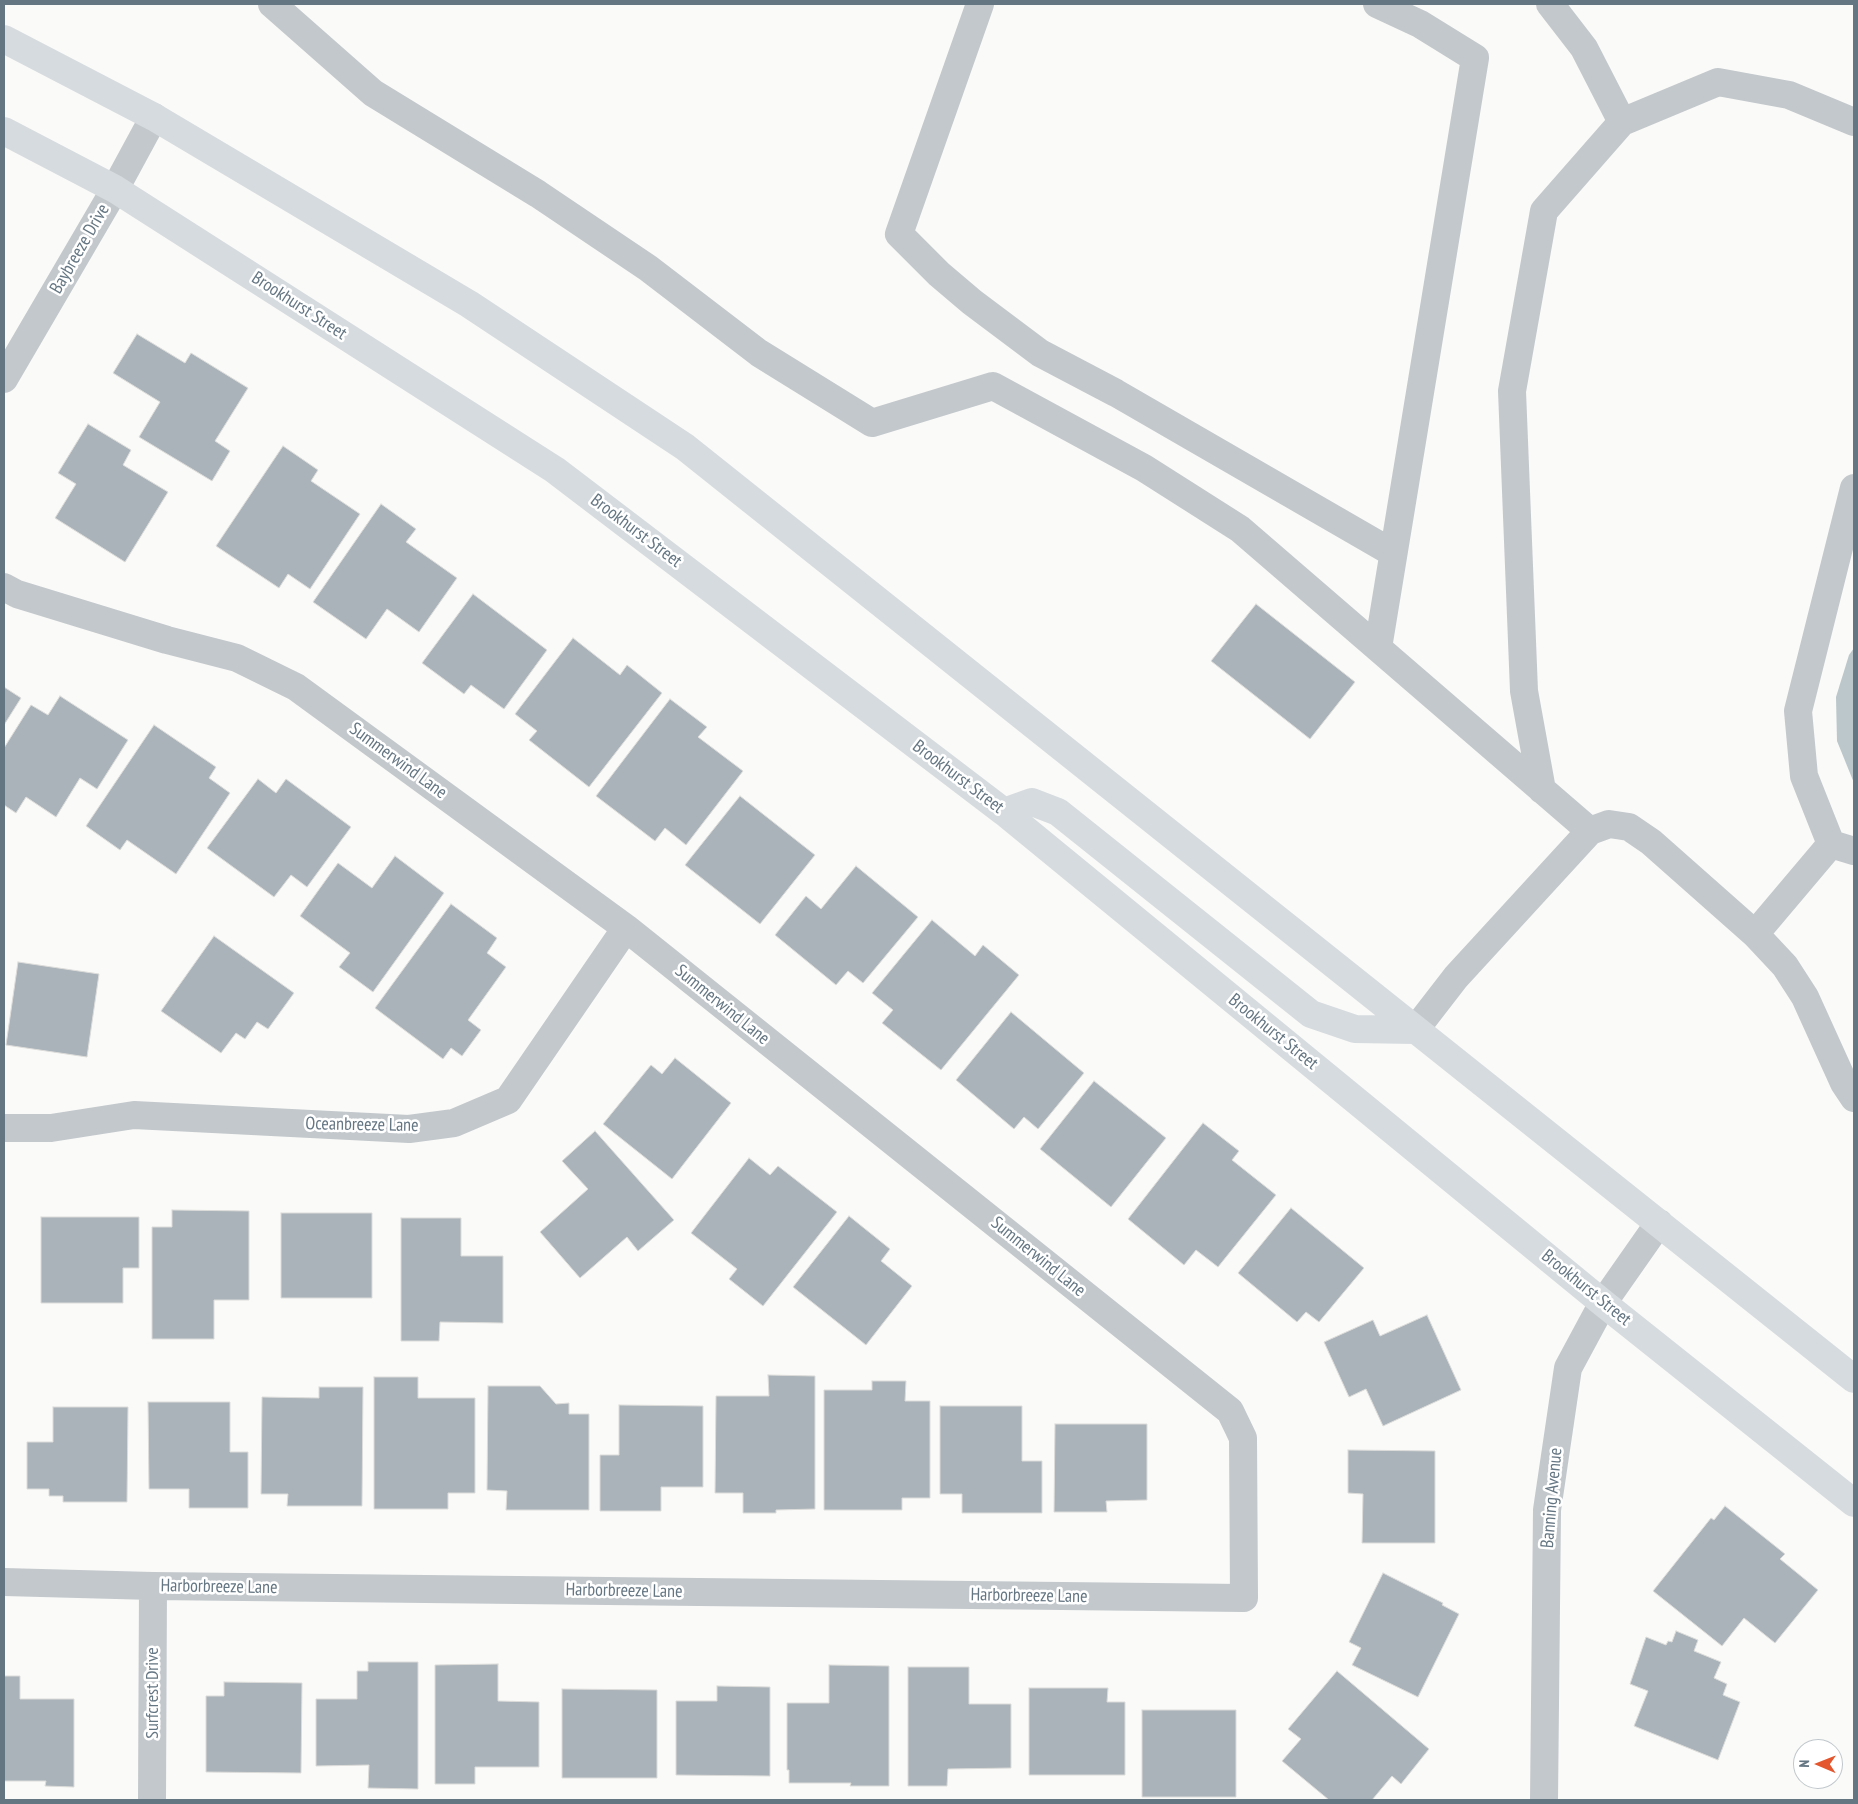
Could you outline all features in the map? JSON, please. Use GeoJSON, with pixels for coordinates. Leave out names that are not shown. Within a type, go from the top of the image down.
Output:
{"type":"FeatureCollection","features":[{"type":"Feature","properties":{"kind":"main road"},"geometry":{"type":"LineString","coordinates":[[4,39],[154,117],[469,304],[685,447],[1854,1379]]}},
{"type":"Feature","properties":{"kind":"main road","name":"Brookhurst Street"},"geometry":{"type":"LineString","coordinates":[[4,131],[115,189],[555,470],[1004,812],[1604,1303],[1854,1503]]}},
{"type":"Feature","properties":{"kind":"main road"},"geometry":{"type":"LineString","coordinates":[[1004,812],[1032,802],[1058,812],[1311,1014],[1355,1029],[1415,1030]]}},
{"type":"Feature","properties":{"kind":"street"},"geometry":{"type":"LineString","coordinates":[[272,4],[373,93],[538,194],[648,268],[759,353],[872,424],[993,386],[1144,468],[1240,529],[1590,831]]}},
{"type":"Feature","properties":{"kind":"street"},"geometry":{"type":"LineString","coordinates":[[980,4],[899,234],[939,274],[972,302],[1040,353],[1116,393],[1393,553]]}},
{"type":"Feature","properties":{"kind":"street"},"geometry":{"type":"LineString","coordinates":[[1377,4],[1420,24],[1476,58],[1378,648]]}},
{"type":"Feature","properties":{"kind":"street"},"geometry":{"type":"LineString","coordinates":[[1550,4],[1584,48],[1622,122]]}},
{"type":"Feature","properties":{"kind":"street"},"geometry":{"type":"LineString","coordinates":[[1542,790],[1524,691],[1512,391],[1544,210],[1622,122],[1718,82],[1790,95],[1854,122]]}},
{"type":"Feature","properties":{"kind":"street","name":"Baybreeze Drive"},"geometry":{"type":"LineString","coordinates":[[4,379],[115,189],[154,117]]}},
{"type":"Feature","properties":{"kind":"street"},"geometry":{"type":"LineString","coordinates":[[1755,934],[1843,847],[1804,776],[1798,711],[1854,488]]}},
{"type":"Feature","properties":{"kind":"street","name":"Summerwind Lane"},"geometry":{"type":"LineString","coordinates":[[4,587],[17,594],[139,632],[237,658],[296,687],[626,928],[1230,1411],[1243,1438],[1244,1598]]}},
{"type":"Feature","properties":{"kind":"street"},"geometry":{"type":"LineString","coordinates":[[1415,1030],[1456,976],[1590,831],[1609,824],[1629,827],[1651,842],[1755,934],[1785,966],[1805,997],[1844,1083],[1854,1098]]}},
{"type":"Feature","properties":{"kind":"street","name":"Oceanbreeze Lane"},"geometry":{"type":"LineString","coordinates":[[4,1128],[52,1128],[134,1115],[409,1129],[454,1123],[508,1100],[626,928]]}},
{"type":"Feature","properties":{"kind":"street","name":"Banning Avenue"},"geometry":{"type":"LineString","coordinates":[[1544,1800],[1547,1510],[1568,1368],[1604,1303],[1659,1223]]}},
{"type":"Feature","properties":{"kind":"street","name":"Harborbreeze Lane"},"geometry":{"type":"LineString","coordinates":[[4,1582],[153,1586],[1244,1598]]}},
{"type":"Feature","properties":{"kind":"street","name":"Surfcrest Drive"},"geometry":{"type":"LineString","coordinates":[[152,1800],[153,1586]]}},
{"type":"Feature","properties":{"kind":"shaded area"},"geometry":{"type":"Polygon","coordinates":[[[1854,648],[1854,783],[1837,741],[1836,697],[1849,655],[1854,648]]]}},
{"type":"Feature","properties":{"kind":"building"},"geometry":{"type":"Polygon","coordinates":[[[137,334],[185,363],[191,353],[248,388],[215,441],[230,451],[212,481],[139,437],[160,402],[113,373],[137,334]]]}},
{"type":"Feature","properties":{"kind":"building"},"geometry":{"type":"Polygon","coordinates":[[[88,424],[131,450],[123,465],[168,492],[125,562],[55,518],[76,484],[58,473],[88,424]]]}},
{"type":"Feature","properties":{"kind":"building"},"geometry":{"type":"Polygon","coordinates":[[[283,446],[318,470],[311,481],[360,514],[310,589],[288,574],[279,588],[216,546],[283,446]]]}},
{"type":"Feature","properties":{"kind":"building"},"geometry":{"type":"Polygon","coordinates":[[[381,504],[416,529],[406,542],[457,578],[419,632],[387,609],[366,639],[313,602],[381,504]]]}},
{"type":"Feature","properties":{"kind":"building"},"geometry":{"type":"Polygon","coordinates":[[[473,594],[547,650],[504,709],[471,685],[464,694],[422,663],[473,594]]]}},
{"type":"Feature","properties":{"kind":"building"},"geometry":{"type":"Polygon","coordinates":[[[1256,604],[1355,682],[1310,739],[1211,661],[1256,604]]]}},
{"type":"Feature","properties":{"kind":"building"},"geometry":{"type":"Polygon","coordinates":[[[573,638],[620,675],[627,665],[662,693],[589,787],[529,740],[537,731],[515,714],[573,638]]]}},
{"type":"Feature","properties":{"kind":"building"},"geometry":{"type":"Polygon","coordinates":[[[4,687],[21,698],[4,725],[4,687]]]}},
{"type":"Feature","properties":{"kind":"building"},"geometry":{"type":"Polygon","coordinates":[[[60,696],[128,740],[97,789],[80,778],[56,817],[26,797],[16,813],[4,805],[4,748],[31,705],[48,715],[60,696]]]}},
{"type":"Feature","properties":{"kind":"building"},"geometry":{"type":"Polygon","coordinates":[[[670,699],[707,727],[698,737],[743,771],[686,845],[665,828],[655,841],[596,796],[670,699]]]}},
{"type":"Feature","properties":{"kind":"building"},"geometry":{"type":"Polygon","coordinates":[[[154,725],[216,767],[209,778],[230,793],[176,874],[127,840],[120,850],[86,826],[154,725]]]}},
{"type":"Feature","properties":{"kind":"building"},"geometry":{"type":"Polygon","coordinates":[[[258,779],[276,793],[286,779],[351,827],[307,887],[291,875],[274,897],[207,848],[258,779]]]}},
{"type":"Feature","properties":{"kind":"building"},"geometry":{"type":"Polygon","coordinates":[[[740,796],[815,855],[760,924],[685,865],[740,796]]]}},
{"type":"Feature","properties":{"kind":"building"},"geometry":{"type":"Polygon","coordinates":[[[395,856],[444,893],[373,992],[339,967],[350,953],[300,916],[338,863],[372,888],[395,856]]]}},
{"type":"Feature","properties":{"kind":"building"},"geometry":{"type":"Polygon","coordinates":[[[856,866],[918,917],[863,983],[848,971],[836,985],[775,935],[806,896],[821,909],[856,866]]]}},
{"type":"Feature","properties":{"kind":"building"},"geometry":{"type":"Polygon","coordinates":[[[451,904],[497,938],[487,953],[506,967],[468,1020],[481,1030],[462,1056],[451,1048],[443,1059],[375,1008],[451,904]]]}},
{"type":"Feature","properties":{"kind":"building"},"geometry":{"type":"Polygon","coordinates":[[[932,920],[975,956],[983,945],[1019,975],[941,1070],[882,1023],[893,1010],[872,993],[932,920]]]}},
{"type":"Feature","properties":{"kind":"building"},"geometry":{"type":"Polygon","coordinates":[[[214,936],[294,993],[268,1029],[257,1022],[245,1039],[236,1033],[221,1053],[161,1011],[214,936]]]}},
{"type":"Feature","properties":{"kind":"building"},"geometry":{"type":"Polygon","coordinates":[[[18,962],[99,974],[87,1057],[6,1045],[18,962]]]}},
{"type":"Feature","properties":{"kind":"building"},"geometry":{"type":"Polygon","coordinates":[[[1011,1012],[1084,1073],[1038,1129],[1024,1117],[1014,1129],[956,1080],[1011,1012]]]}},
{"type":"Feature","properties":{"kind":"building"},"geometry":{"type":"Polygon","coordinates":[[[675,1058],[731,1103],[672,1179],[603,1124],[651,1065],[662,1074],[675,1058]]]}},
{"type":"Feature","properties":{"kind":"building"},"geometry":{"type":"Polygon","coordinates":[[[1094,1081],[1166,1138],[1111,1207],[1040,1149],[1094,1081]]]}},
{"type":"Feature","properties":{"kind":"building"},"geometry":{"type":"Polygon","coordinates":[[[1203,1123],[1239,1151],[1232,1160],[1276,1195],[1218,1267],[1196,1250],[1184,1265],[1128,1219],[1203,1123]]]}},
{"type":"Feature","properties":{"kind":"building"},"geometry":{"type":"Polygon","coordinates":[[[595,1131],[674,1220],[638,1251],[627,1237],[580,1278],[540,1232],[588,1189],[562,1161],[595,1131]]]}},
{"type":"Feature","properties":{"kind":"building"},"geometry":{"type":"Polygon","coordinates":[[[749,1158],[770,1175],[778,1166],[837,1212],[763,1306],[729,1279],[737,1269],[691,1233],[749,1158]]]}},
{"type":"Feature","properties":{"kind":"building"},"geometry":{"type":"Polygon","coordinates":[[[1291,1208],[1364,1268],[1319,1322],[1306,1312],[1297,1322],[1238,1273],[1291,1208]]]}},
{"type":"Feature","properties":{"kind":"building"},"geometry":{"type":"Polygon","coordinates":[[[172,1210],[249,1211],[249,1300],[214,1300],[214,1339],[152,1339],[152,1227],[172,1227],[172,1210]]]}},
{"type":"Feature","properties":{"kind":"building"},"geometry":{"type":"Polygon","coordinates":[[[281,1213],[372,1213],[372,1298],[281,1298],[281,1213]]]}},
{"type":"Feature","properties":{"kind":"building"},"geometry":{"type":"Polygon","coordinates":[[[849,1216],[890,1249],[881,1261],[912,1286],[866,1345],[793,1287],[849,1216]]]}},
{"type":"Feature","properties":{"kind":"building"},"geometry":{"type":"Polygon","coordinates":[[[41,1217],[139,1217],[139,1268],[123,1268],[123,1303],[41,1303],[41,1217]]]}},
{"type":"Feature","properties":{"kind":"building"},"geometry":{"type":"Polygon","coordinates":[[[401,1218],[461,1218],[461,1256],[503,1256],[503,1323],[440,1322],[439,1341],[401,1341],[401,1218]]]}},
{"type":"Feature","properties":{"kind":"building"},"geometry":{"type":"Polygon","coordinates":[[[1427,1315],[1461,1390],[1383,1426],[1366,1389],[1349,1397],[1324,1342],[1373,1320],[1380,1336],[1427,1315]]]}},
{"type":"Feature","properties":{"kind":"building"},"geometry":{"type":"Polygon","coordinates":[[[768,1375],[815,1376],[815,1509],[776,1510],[776,1513],[743,1513],[743,1493],[715,1493],[716,1396],[769,1396],[768,1375]]]}},
{"type":"Feature","properties":{"kind":"building"},"geometry":{"type":"Polygon","coordinates":[[[374,1377],[418,1377],[418,1398],[475,1398],[475,1493],[448,1493],[448,1509],[374,1509],[374,1377]]]}},
{"type":"Feature","properties":{"kind":"building"},"geometry":{"type":"Polygon","coordinates":[[[872,1381],[906,1381],[905,1401],[930,1401],[930,1498],[902,1498],[902,1510],[824,1510],[824,1390],[872,1390],[872,1381]]]}},
{"type":"Feature","properties":{"kind":"building"},"geometry":{"type":"Polygon","coordinates":[[[488,1386],[540,1386],[556,1404],[569,1403],[569,1414],[589,1414],[589,1510],[506,1510],[507,1491],[487,1490],[488,1386]]]}},
{"type":"Feature","properties":{"kind":"building"},"geometry":{"type":"Polygon","coordinates":[[[319,1387],[363,1387],[362,1506],[287,1506],[288,1494],[261,1494],[262,1397],[319,1398],[319,1387]]]}},
{"type":"Feature","properties":{"kind":"building"},"geometry":{"type":"Polygon","coordinates":[[[148,1402],[230,1402],[230,1452],[248,1452],[248,1508],[189,1508],[189,1489],[149,1489],[148,1402]]]}},
{"type":"Feature","properties":{"kind":"building"},"geometry":{"type":"Polygon","coordinates":[[[619,1405],[703,1406],[703,1487],[661,1487],[661,1511],[600,1511],[600,1455],[619,1455],[619,1405]]]}},
{"type":"Feature","properties":{"kind":"building"},"geometry":{"type":"Polygon","coordinates":[[[940,1406],[1022,1406],[1022,1461],[1042,1461],[1042,1513],[962,1513],[962,1494],[940,1494],[940,1406]]]}},
{"type":"Feature","properties":{"kind":"building"},"geometry":{"type":"Polygon","coordinates":[[[53,1407],[128,1407],[127,1502],[63,1502],[63,1496],[49,1496],[49,1489],[27,1489],[27,1442],[53,1442],[53,1407]]]}},
{"type":"Feature","properties":{"kind":"building"},"geometry":{"type":"Polygon","coordinates":[[[1055,1424],[1147,1424],[1147,1500],[1106,1501],[1107,1512],[1054,1512],[1055,1424]]]}},
{"type":"Feature","properties":{"kind":"building"},"geometry":{"type":"Polygon","coordinates":[[[1348,1450],[1435,1451],[1435,1543],[1362,1543],[1363,1494],[1348,1493],[1348,1450]]]}},
{"type":"Feature","properties":{"kind":"building"},"geometry":{"type":"Polygon","coordinates":[[[1725,1506],[1785,1554],[1780,1559],[1818,1590],[1775,1643],[1744,1618],[1722,1646],[1653,1591],[1711,1518],[1714,1520],[1725,1506]]]}},
{"type":"Feature","properties":{"kind":"building"},"geometry":{"type":"Polygon","coordinates":[[[1383,1573],[1443,1603],[1442,1605],[1459,1614],[1418,1697],[1352,1665],[1361,1648],[1349,1642],[1383,1573]]]}},
{"type":"Feature","properties":{"kind":"building"},"geometry":{"type":"Polygon","coordinates":[[[1676,1631],[1698,1640],[1694,1651],[1721,1662],[1714,1678],[1727,1684],[1723,1695],[1740,1702],[1718,1760],[1634,1726],[1648,1691],[1630,1684],[1646,1637],[1666,1645],[1668,1641],[1672,1642],[1676,1631]]]}},
{"type":"Feature","properties":{"kind":"building"},"geometry":{"type":"Polygon","coordinates":[[[368,1662],[418,1662],[418,1789],[368,1788],[369,1765],[316,1766],[316,1699],[357,1699],[357,1671],[368,1671],[368,1662]]]}},
{"type":"Feature","properties":{"kind":"building"},"geometry":{"type":"Polygon","coordinates":[[[498,1664],[498,1701],[539,1702],[539,1767],[475,1767],[475,1784],[435,1784],[435,1665],[498,1664]]]}},
{"type":"Feature","properties":{"kind":"building"},"geometry":{"type":"Polygon","coordinates":[[[829,1665],[889,1666],[889,1786],[850,1786],[851,1783],[789,1783],[789,1770],[787,1770],[787,1703],[829,1703],[829,1665]]]}},
{"type":"Feature","properties":{"kind":"building"},"geometry":{"type":"Polygon","coordinates":[[[908,1667],[969,1667],[969,1704],[1011,1704],[1011,1768],[948,1769],[947,1786],[908,1786],[908,1667]]]}},
{"type":"Feature","properties":{"kind":"building"},"geometry":{"type":"Polygon","coordinates":[[[1337,1671],[1429,1749],[1401,1784],[1392,1776],[1372,1800],[1329,1800],[1282,1761],[1301,1739],[1288,1729],[1337,1671]]]}},
{"type":"Feature","properties":{"kind":"building"},"geometry":{"type":"Polygon","coordinates":[[[4,1676],[20,1676],[20,1699],[74,1699],[74,1787],[45,1786],[46,1781],[4,1781],[4,1676]]]}},
{"type":"Feature","properties":{"kind":"building"},"geometry":{"type":"Polygon","coordinates":[[[224,1682],[302,1683],[301,1773],[206,1772],[206,1696],[224,1696],[224,1682]]]}},
{"type":"Feature","properties":{"kind":"building"},"geometry":{"type":"Polygon","coordinates":[[[717,1686],[770,1687],[770,1776],[676,1775],[676,1701],[717,1701],[717,1686]]]}},
{"type":"Feature","properties":{"kind":"building"},"geometry":{"type":"Polygon","coordinates":[[[1029,1688],[1108,1688],[1107,1702],[1125,1702],[1125,1775],[1029,1775],[1029,1688]]]}},
{"type":"Feature","properties":{"kind":"building"},"geometry":{"type":"Polygon","coordinates":[[[562,1689],[657,1690],[657,1778],[562,1778],[562,1689]]]}},
{"type":"Feature","properties":{"kind":"building"},"geometry":{"type":"Polygon","coordinates":[[[1142,1710],[1236,1710],[1236,1797],[1142,1797],[1142,1710]]]}}]}
